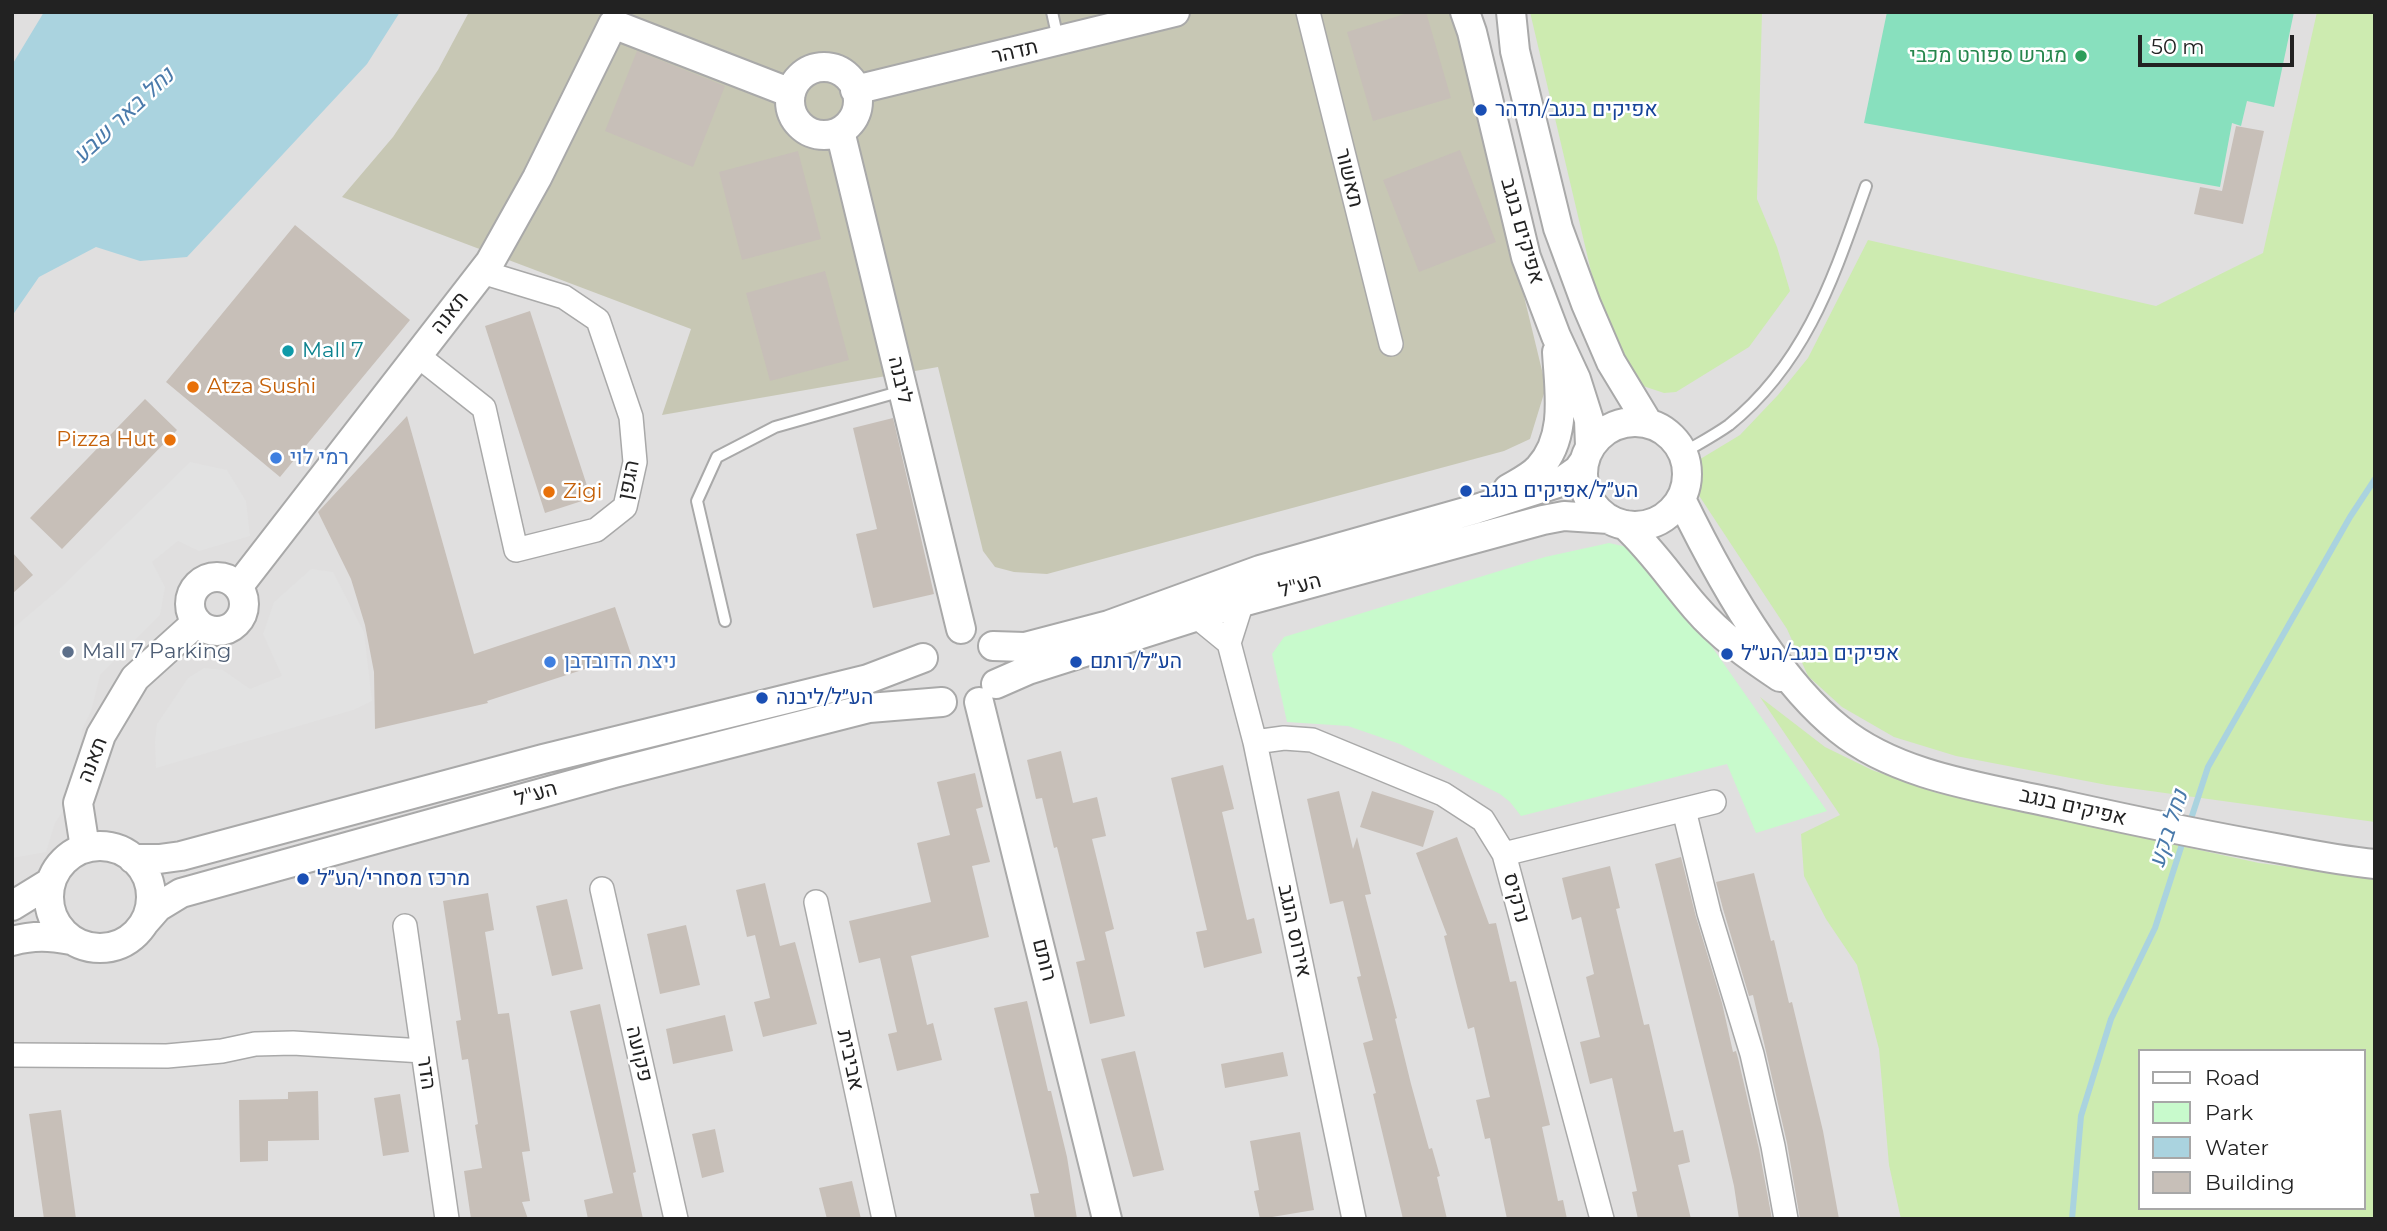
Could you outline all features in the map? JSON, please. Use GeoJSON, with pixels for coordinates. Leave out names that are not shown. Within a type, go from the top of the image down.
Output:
{"type":"FeatureCollection","features":[{"type":"Feature","properties":{"kind":"street","name":"תדהר"},"geometry":{"type":"LineString","coordinates":[[855,90],[1175,12]]}},
{"type":"Feature","properties":{"kind":"street","name":"תאשור"},"geometry":{"type":"LineString","coordinates":[[1308,12],[1391,344]]}},
{"type":"Feature","properties":{"kind":"street","name":"אפיקים בנגב"},"geometry":{"type":"LineString","coordinates":[[1465,12],[1526,257],[1556,336],[1576,379],[1589,420],[1588,453]]}},
{"type":"Feature","properties":{"kind":"street","name":"אפיקים בנגב"},"geometry":{"type":"LineString","coordinates":[[1511,12],[1515,51],[1558,228],[1611,362],[1648,423]]}},
{"type":"Feature","properties":{"kind":"street"},"geometry":{"type":"LineString","coordinates":[[616,18],[791,93]]}},
{"type":"Feature","properties":{"kind":"street","name":"תאנה"},"geometry":{"type":"LineString","coordinates":[[85,848],[78,803],[101,735],[135,678],[197,622],[191,608],[191,600],[203,581],[218,577],[238,587],[490,262],[537,178],[616,18]]}},
{"type":"Feature","properties":{"kind":"street"},"geometry":{"type":"LineString","coordinates":[[822,68],[842,73],[850,80],[855,90],[857,104],[854,115],[840,131],[825,135],[815,134],[805,130],[792,113],[791,93],[803,75],[822,68]]}},
{"type":"Feature","properties":{"kind":"street","name":"ליבנה"},"geometry":{"type":"LineString","coordinates":[[840,131],[961,629]]}},
{"type":"Feature","properties":{"kind":"street","name":"הגפן"},"geometry":{"type":"LineString","coordinates":[[417,355],[484,408],[516,550],[596,530],[625,507],[635,462],[631,418],[598,320],[564,297],[482,272]]}},
{"type":"Feature","properties":{"kind":"street"},"geometry":{"type":"LineString","coordinates":[[1476,509],[1538,469],[1556,439],[1560,421],[1556,336]]}},
{"type":"Feature","properties":{"kind":"street"},"geometry":{"type":"LineString","coordinates":[[1632,421],[1663,429],[1675,439],[1683,453],[1687,468],[1681,499],[1671,512],[1657,522],[1641,526],[1617,522],[1596,509],[1587,494],[1583,477],[1588,453],[1601,434],[1615,425],[1632,421]]}},
{"type":"Feature","properties":{"kind":"street","name":"הע\"ל"},"geometry":{"type":"LineString","coordinates":[[993,646],[1025,647],[1109,625],[1260,569],[1476,509],[1561,482],[1578,470],[1588,453]]}},
{"type":"Feature","properties":{"kind":"street","name":"אפיקים בנגב"},"geometry":{"type":"LineString","coordinates":[[1681,499],[1700,539],[1734,597],[1797,688],[1839,730],[1892,761],[1977,786],[2159,827],[2375,864]]}},
{"type":"Feature","properties":{"kind":"street","name":"הע\"ל"},"geometry":{"type":"LineString","coordinates":[[988,693],[1028,670],[1241,602],[1543,520],[1564,516],[1617,522]]}},
{"type":"Feature","properties":{"kind":"street","name":"אפיקים בנגב"},"geometry":{"type":"LineString","coordinates":[[1617,522],[1646,544],[1695,607],[1718,631],[1797,688]]}},
{"type":"Feature","properties":{"kind":"street"},"geometry":{"type":"LineString","coordinates":[[1196,616],[1229,643],[1241,602]]}},
{"type":"Feature","properties":{"kind":"street"},"geometry":{"type":"LineString","coordinates":[[961,629],[985,637],[993,646],[999,671],[988,693],[967,706],[942,702],[925,684],[923,658],[928,646],[937,637],[948,631],[961,629]]}},
{"type":"Feature","properties":{"kind":"street","name":"אירוס הנגב"},"geometry":{"type":"LineString","coordinates":[[1229,643],[1255,742],[1354,1219]]}},
{"type":"Feature","properties":{"kind":"street","name":"הע\"ל"},"geometry":{"type":"LineString","coordinates":[[133,859],[181,856],[543,758],[868,679],[923,658]]}},
{"type":"Feature","properties":{"kind":"street","name":"רותם"},"geometry":{"type":"LineString","coordinates":[[988,693],[1107,1219]]}},
{"type":"Feature","properties":{"kind":"street","name":"הע\"ל"},"geometry":{"type":"LineString","coordinates":[[144,923],[158,906],[181,893],[601,776],[869,708],[942,702]]}},
{"type":"Feature","properties":{"kind":"street","name":"נרקיס"},"geometry":{"type":"LineString","coordinates":[[1255,742],[1284,738],[1312,740],[1443,794],[1483,820],[1504,854],[1602,1219]]}},
{"type":"Feature","properties":{"kind":"street"},"geometry":{"type":"LineString","coordinates":[[1504,854],[1714,802]]}},
{"type":"Feature","properties":{"kind":"street"},"geometry":{"type":"LineString","coordinates":[[1684,810],[1709,913],[1755,1066],[1786,1219]]}},
{"type":"Feature","properties":{"kind":"street"},"geometry":{"type":"LineString","coordinates":[[102,846],[118,849],[133,859],[143,869],[148,882],[149,910],[144,923],[133,936],[119,944],[103,948],[86,947],[71,940],[59,929],[51,914],[48,898],[58,867],[85,848],[102,846]]}},
{"type":"Feature","properties":{"kind":"street"},"geometry":{"type":"LineString","coordinates":[[12,906],[51,882]]}},
{"type":"Feature","properties":{"kind":"street","name":"פקועה"},"geometry":{"type":"LineString","coordinates":[[602,889],[676,1219]]}},
{"type":"Feature","properties":{"kind":"street","name":"אביבית"},"geometry":{"type":"LineString","coordinates":[[816,902],[884,1219]]}},
{"type":"Feature","properties":{"kind":"street","name":"הדר"},"geometry":{"type":"LineString","coordinates":[[405,926],[447,1219]]}},
{"type":"Feature","properties":{"kind":"street"},"geometry":{"type":"LineString","coordinates":[[12,941],[31,936],[71,940]]}},
{"type":"Feature","properties":{"kind":"street"},"geometry":{"type":"LineString","coordinates":[[12,1055],[167,1056],[222,1051],[255,1044],[293,1043],[423,1051]]}},
{"type":"Feature","properties":{"kind":"lane"},"geometry":{"type":"LineString","coordinates":[[1052,12],[1058,42]]}},
{"type":"Feature","properties":{"kind":"lane"},"geometry":{"type":"LineString","coordinates":[[1683,453],[1727,426],[1765,393],[1787,366],[1831,283],[1866,186]]}},
{"type":"Feature","properties":{"kind":"lane"},"geometry":{"type":"LineString","coordinates":[[725,621],[697,501],[717,457],[775,427],[902,391]]}},
{"type":"Feature","properties":{"kind":"shaded area"},"geometry":{"type":"Polygon","coordinates":[[[12,12],[2375,12],[2375,1219],[12,1219],[12,12]]]}},
{"type":"Feature","properties":{"kind":"shaded area"},"geometry":{"type":"Polygon","coordinates":[[[469,12],[1453,12],[1546,387],[1530,439],[1504,451],[1047,574],[1014,572],[995,567],[983,551],[938,367],[662,415],[691,329],[342,197],[393,137],[438,70],[469,12]]]}},
{"type":"Feature","properties":{"kind":"shaded area","name":"Mall 7 Parking"},"geometry":{"type":"Polygon","coordinates":[[[190,462],[227,470],[246,501],[250,536],[199,551],[178,541],[152,562],[165,587],[160,615],[100,675],[91,711],[82,730],[78,768],[66,807],[55,823],[46,852],[12,858],[12,629],[58,590],[190,462]]]}},
{"type":"Feature","properties":{"kind":"shaded area","name":"Mall 7 Parking"},"geometry":{"type":"Polygon","coordinates":[[[311,569],[333,572],[364,632],[372,701],[353,710],[156,768],[157,724],[188,678],[204,668],[223,670],[250,689],[282,676],[263,634],[274,602],[311,569]]]}},
{"type":"Feature","properties":{"kind":"green space"},"geometry":{"type":"Polygon","coordinates":[[[1530,12],[1762,12],[1757,199],[1777,247],[1790,291],[1749,347],[1676,392],[1664,393],[1640,385],[1598,301],[1530,12]]]}},
{"type":"Feature","properties":{"kind":"green space","name":"מגרש ספורט מכבי"},"geometry":{"type":"Polygon","coordinates":[[[1887,12],[2294,12],[2274,107],[2247,101],[2241,126],[2232,123],[2220,187],[1864,123],[1887,12]]]}},
{"type":"Feature","properties":{"kind":"green space"},"geometry":{"type":"Polygon","coordinates":[[[2317,12],[2375,12],[2375,822],[2107,785],[1956,756],[1894,737],[1842,707],[1808,676],[1787,629],[1698,494],[1697,461],[1740,435],[1808,358],[1868,240],[2156,306],[2263,253],[2317,12]]]}},
{"type":"Feature","properties":{"kind":"green space"},"geometry":{"type":"Polygon","coordinates":[[[1609,543],[1640,550],[1663,577],[1827,811],[1756,833],[1727,764],[1521,816],[1500,794],[1400,744],[1348,726],[1287,722],[1272,654],[1284,637],[1545,557],[1609,543]]]}},
{"type":"Feature","properties":{"kind":"green space"},"geometry":{"type":"Polygon","coordinates":[[[1760,697],[1825,747],[1872,770],[1937,793],[2259,863],[2375,878],[2375,1219],[1901,1219],[1889,1165],[1879,1049],[1857,965],[1826,919],[1804,876],[1801,834],[1840,815],[1760,697]]]}},
{"type":"Feature","properties":{"kind":"water","name":"נחל באר שבע"},"geometry":{"type":"Polygon","coordinates":[[[44,12],[400,12],[367,64],[187,257],[140,261],[96,247],[39,277],[12,316],[12,65],[44,12]]]}},
{"type":"Feature","properties":{"kind":"building"},"geometry":{"type":"Polygon","coordinates":[[[1411,12],[1426,12],[1451,98],[1373,121],[1347,32],[1411,12]]]}},
{"type":"Feature","properties":{"kind":"building"},"geometry":{"type":"Polygon","coordinates":[[[637,51],[725,86],[693,167],[605,131],[637,51]]]}},
{"type":"Feature","properties":{"kind":"building"},"geometry":{"type":"Polygon","coordinates":[[[2236,126],[2264,131],[2243,224],[2194,214],[2200,187],[2222,191],[2236,126]]]}},
{"type":"Feature","properties":{"kind":"building"},"geometry":{"type":"Polygon","coordinates":[[[1460,150],[1496,242],[1419,272],[1383,180],[1460,150]]]}},
{"type":"Feature","properties":{"kind":"building"},"geometry":{"type":"Polygon","coordinates":[[[798,151],[821,239],[742,260],[719,172],[798,151]]]}},
{"type":"Feature","properties":{"kind":"building","name":"Mall 7"},"geometry":{"type":"Polygon","coordinates":[[[295,225],[410,320],[280,477],[166,382],[295,225]]]}},
{"type":"Feature","properties":{"kind":"building"},"geometry":{"type":"Polygon","coordinates":[[[825,271],[849,360],[770,381],[746,293],[825,271]]]}},
{"type":"Feature","properties":{"kind":"building"},"geometry":{"type":"Polygon","coordinates":[[[530,311],[591,498],[545,513],[485,326],[530,311]]]}},
{"type":"Feature","properties":{"kind":"building"},"geometry":{"type":"Polygon","coordinates":[[[145,399],[177,430],[62,549],[30,518],[145,399]]]}},
{"type":"Feature","properties":{"kind":"building"},"geometry":{"type":"Polygon","coordinates":[[[407,416],[474,654],[615,607],[631,654],[487,701],[488,703],[375,729],[374,672],[365,625],[351,579],[318,512],[407,416]]]}},
{"type":"Feature","properties":{"kind":"building"},"geometry":{"type":"Polygon","coordinates":[[[893,418],[934,594],[873,608],[856,534],[877,529],[853,428],[893,418]]]}},
{"type":"Feature","properties":{"kind":"building"},"geometry":{"type":"Polygon","coordinates":[[[12,552],[33,575],[12,594],[12,552]]]}},
{"type":"Feature","properties":{"kind":"building"},"geometry":{"type":"Polygon","coordinates":[[[1061,751],[1073,803],[1097,797],[1106,836],[1092,839],[1114,929],[1105,932],[1125,1016],[1090,1024],[1076,962],[1085,960],[1057,847],[1054,848],[1042,798],[1036,799],[1027,760],[1061,751]]]}},
{"type":"Feature","properties":{"kind":"building"},"geometry":{"type":"Polygon","coordinates":[[[1223,765],[1234,809],[1222,812],[1247,920],[1254,918],[1262,953],[1204,968],[1196,932],[1207,930],[1171,778],[1223,765]]]}},
{"type":"Feature","properties":{"kind":"building"},"geometry":{"type":"Polygon","coordinates":[[[975,773],[983,807],[976,809],[990,862],[972,866],[989,937],[911,956],[927,1025],[933,1023],[942,1060],[897,1071],[888,1034],[897,1032],[880,958],[859,963],[849,921],[931,902],[917,843],[950,835],[937,782],[975,773]]]}},
{"type":"Feature","properties":{"kind":"building"},"geometry":{"type":"Polygon","coordinates":[[[1339,791],[1353,849],[1357,837],[1371,894],[1365,895],[1411,1084],[1429,1149],[1432,1148],[1440,1176],[1437,1177],[1447,1219],[1403,1219],[1363,1043],[1373,1040],[1357,977],[1361,976],[1343,901],[1330,904],[1307,799],[1339,791]]]}},
{"type":"Feature","properties":{"kind":"building"},"geometry":{"type":"Polygon","coordinates":[[[1372,791],[1434,811],[1423,847],[1360,827],[1372,791]]]}},
{"type":"Feature","properties":{"kind":"building"},"geometry":{"type":"Polygon","coordinates":[[[1457,837],[1489,924],[1496,923],[1510,982],[1516,981],[1550,1125],[1542,1127],[1558,1201],[1563,1200],[1567,1219],[1507,1219],[1490,1138],[1485,1139],[1476,1100],[1490,1097],[1474,1027],[1468,1029],[1444,936],[1447,935],[1416,853],[1457,837]]]}},
{"type":"Feature","properties":{"kind":"building"},"geometry":{"type":"Polygon","coordinates":[[[1681,857],[1733,1052],[1736,1051],[1738,1058],[1772,1219],[1739,1219],[1720,1126],[1655,864],[1681,857]]]}},
{"type":"Feature","properties":{"kind":"building"},"geometry":{"type":"Polygon","coordinates":[[[1610,866],[1620,908],[1616,909],[1644,1025],[1649,1024],[1674,1132],[1683,1130],[1690,1162],[1678,1165],[1691,1219],[1638,1219],[1632,1192],[1637,1191],[1612,1078],[1590,1084],[1580,1042],[1600,1037],[1586,977],[1594,974],[1581,917],[1572,920],[1562,878],[1610,866]]]}},
{"type":"Feature","properties":{"kind":"building"},"geometry":{"type":"Polygon","coordinates":[[[1754,873],[1789,1003],[1792,1002],[1823,1131],[1839,1219],[1800,1219],[1787,1143],[1753,995],[1749,996],[1716,882],[1754,873]]]}},
{"type":"Feature","properties":{"kind":"building"},"geometry":{"type":"Polygon","coordinates":[[[765,883],[780,946],[795,942],[817,1024],[763,1037],[754,1002],[770,998],[755,935],[747,937],[736,890],[765,883]]]}},
{"type":"Feature","properties":{"kind":"building"},"geometry":{"type":"Polygon","coordinates":[[[488,893],[494,930],[485,932],[498,1014],[509,1013],[530,1151],[522,1152],[530,1201],[522,1202],[528,1219],[471,1219],[464,1171],[482,1168],[468,1059],[462,1060],[456,1021],[461,1020],[443,901],[488,893]]]}},
{"type":"Feature","properties":{"kind":"building"},"geometry":{"type":"Polygon","coordinates":[[[567,899],[583,969],[552,976],[536,906],[567,899]]]}},
{"type":"Feature","properties":{"kind":"building"},"geometry":{"type":"Polygon","coordinates":[[[686,925],[700,985],[660,994],[647,934],[686,925]]]}},
{"type":"Feature","properties":{"kind":"building"},"geometry":{"type":"Polygon","coordinates":[[[1027,1001],[1067,1157],[1077,1219],[1035,1219],[1030,1194],[1039,1193],[994,1008],[1027,1001]]]}},
{"type":"Feature","properties":{"kind":"building"},"geometry":{"type":"Polygon","coordinates":[[[600,1004],[636,1172],[633,1173],[643,1219],[588,1219],[584,1200],[613,1193],[570,1011],[600,1004]]]}},
{"type":"Feature","properties":{"kind":"building"},"geometry":{"type":"Polygon","coordinates":[[[725,1015],[733,1051],[673,1064],[666,1029],[725,1015]]]}},
{"type":"Feature","properties":{"kind":"building"},"geometry":{"type":"Polygon","coordinates":[[[1135,1051],[1164,1170],[1133,1177],[1101,1059],[1135,1051]]]}},
{"type":"Feature","properties":{"kind":"building"},"geometry":{"type":"Polygon","coordinates":[[[1283,1052],[1288,1076],[1225,1088],[1221,1064],[1283,1052]]]}},
{"type":"Feature","properties":{"kind":"building"},"geometry":{"type":"Polygon","coordinates":[[[318,1091],[319,1140],[268,1141],[268,1161],[240,1162],[239,1100],[288,1099],[288,1092],[318,1091]]]}},
{"type":"Feature","properties":{"kind":"building"},"geometry":{"type":"Polygon","coordinates":[[[400,1094],[409,1152],[383,1156],[374,1098],[400,1094]]]}},
{"type":"Feature","properties":{"kind":"building"},"geometry":{"type":"Polygon","coordinates":[[[61,1110],[76,1219],[44,1219],[29,1114],[61,1110]]]}},
{"type":"Feature","properties":{"kind":"building"},"geometry":{"type":"Polygon","coordinates":[[[715,1129],[724,1172],[702,1178],[692,1134],[715,1129]]]}},
{"type":"Feature","properties":{"kind":"building"},"geometry":{"type":"Polygon","coordinates":[[[1300,1132],[1314,1210],[1260,1219],[1254,1191],[1259,1190],[1250,1141],[1300,1132]]]}},
{"type":"Feature","properties":{"kind":"building"},"geometry":{"type":"Polygon","coordinates":[[[852,1181],[861,1219],[827,1219],[819,1188],[852,1181]]]}},
{"type":"Feature","properties":{"kind":"waterway","name":"נחל בקע"},"geometry":{"type":"LineString","coordinates":[[2189,825],[2208,767],[2350,517],[2375,479]]}},
{"type":"Feature","properties":{"kind":"waterway","name":"נחל בקע"},"geometry":{"type":"LineString","coordinates":[[2072,1219],[2081,1116],[2111,1019],[2155,928],[2184,838]]}},
{"type":"Feature","properties":{"kind":"place","name":"מגרש ספורט מכבי"},"geometry":{"type":"Point","coordinates":[2081,56]}},
{"type":"Feature","properties":{"kind":"place","name":"אפיקים בנגב/תדהר"},"geometry":{"type":"Point","coordinates":[1481,110]}},
{"type":"Feature","properties":{"kind":"place","name":"Mall 7"},"geometry":{"type":"Point","coordinates":[288,351]}},
{"type":"Feature","properties":{"kind":"place","name":"Atza Sushi"},"geometry":{"type":"Point","coordinates":[193,387]}},
{"type":"Feature","properties":{"kind":"place","name":"Pizza Hut"},"geometry":{"type":"Point","coordinates":[170,440]}},
{"type":"Feature","properties":{"kind":"place","name":"רמי לוי"},"geometry":{"type":"Point","coordinates":[276,458]}},
{"type":"Feature","properties":{"kind":"place","name":"הע״ל/אפיקים בנגב"},"geometry":{"type":"Point","coordinates":[1466,491]}},
{"type":"Feature","properties":{"kind":"place","name":"Zigi"},"geometry":{"type":"Point","coordinates":[549,492]}},
{"type":"Feature","properties":{"kind":"place","name":"Mall 7 Parking"},"geometry":{"type":"Point","coordinates":[68,652]}},
{"type":"Feature","properties":{"kind":"place","name":"אפיקים בנגב/הע״ל"},"geometry":{"type":"Point","coordinates":[1727,654]}},
{"type":"Feature","properties":{"kind":"place","name":"ניצת הדובדבן"},"geometry":{"type":"Point","coordinates":[550,662]}},
{"type":"Feature","properties":{"kind":"place","name":"הע״ל/רותם"},"geometry":{"type":"Point","coordinates":[1076,662]}},
{"type":"Feature","properties":{"kind":"place","name":"הע״ל/ליבנה"},"geometry":{"type":"Point","coordinates":[762,698]}},
{"type":"Feature","properties":{"kind":"place","name":"מרכז מסחרי/הע״ל"},"geometry":{"type":"Point","coordinates":[303,879]}}]}
